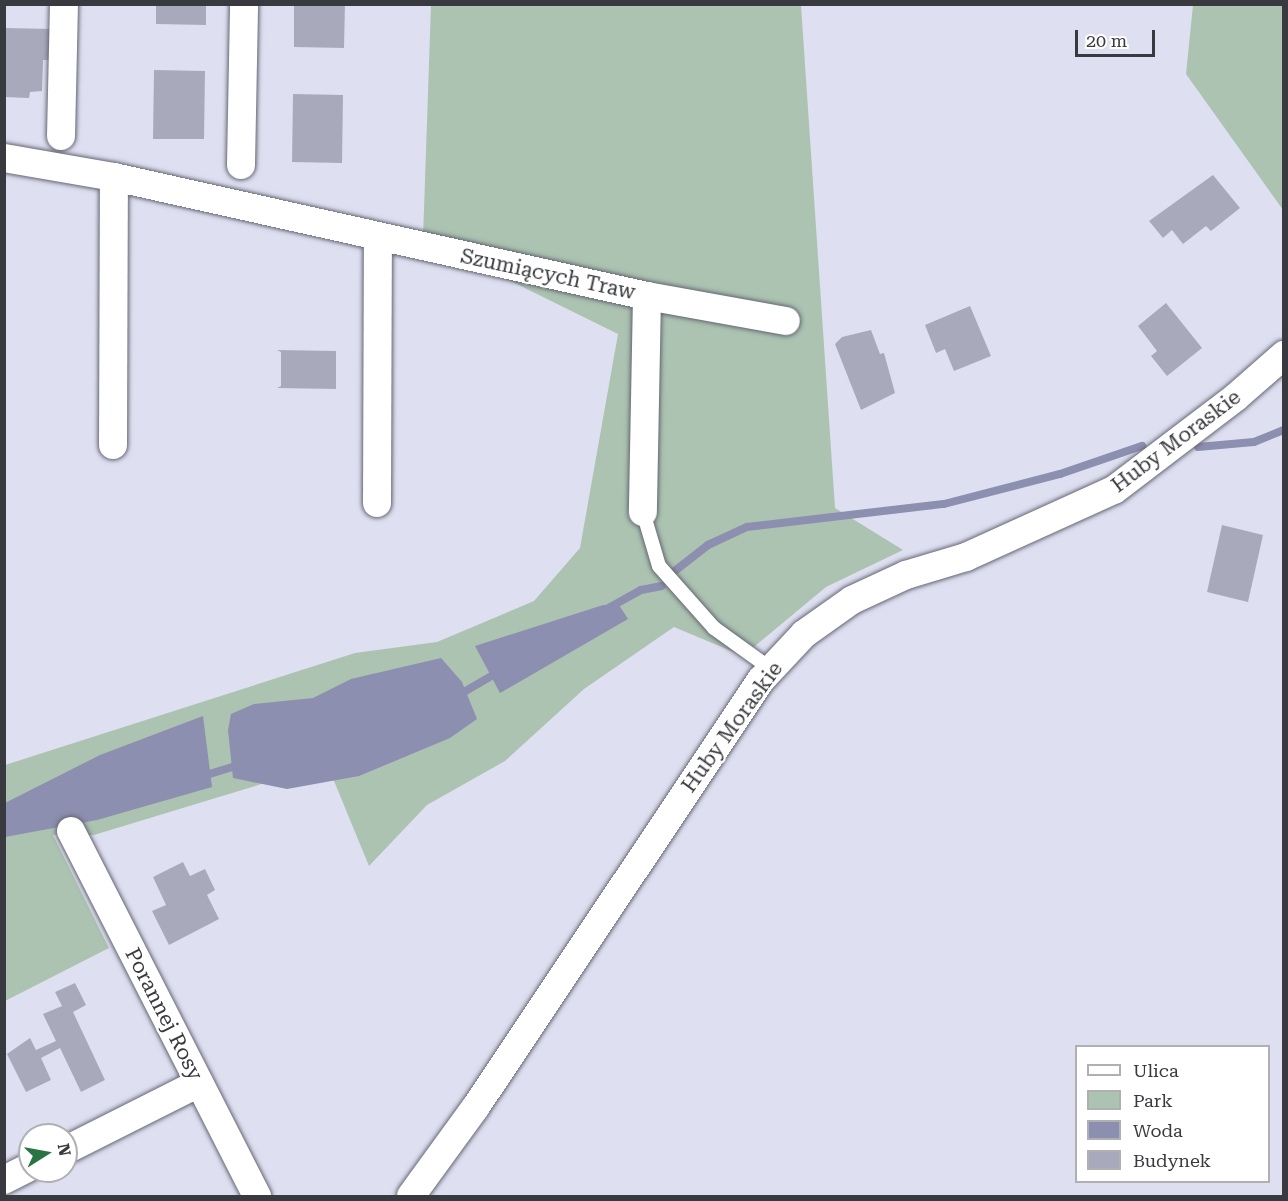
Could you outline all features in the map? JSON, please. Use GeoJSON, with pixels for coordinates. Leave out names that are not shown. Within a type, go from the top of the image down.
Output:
{"type":"FeatureCollection","features":[{"type":"Feature","properties":{"kind":"street"},"geometry":{"type":"LineString","coordinates":[[61,136],[64,4]]}},
{"type":"Feature","properties":{"kind":"street"},"geometry":{"type":"LineString","coordinates":[[241,165],[244,4]]}},
{"type":"Feature","properties":{"kind":"street","name":"Szumiących Traw"},"geometry":{"type":"LineString","coordinates":[[4,158],[114,177],[378,238],[647,296],[643,512]]}},
{"type":"Feature","properties":{"kind":"street"},"geometry":{"type":"LineString","coordinates":[[113,445],[114,177]]}},
{"type":"Feature","properties":{"kind":"street"},"geometry":{"type":"LineString","coordinates":[[377,503],[378,238]]}},
{"type":"Feature","properties":{"kind":"street"},"geometry":{"type":"LineString","coordinates":[[647,296],[786,321]]}},
{"type":"Feature","properties":{"kind":"street","name":"Huby Moraskie"},"geometry":{"type":"LineString","coordinates":[[411,1197],[771,669],[804,633],[852,600],[906,575],[966,557],[1114,490],[1236,398],[1284,355]]}},
{"type":"Feature","properties":{"kind":"street","name":"Porannej Rosy"},"geometry":{"type":"LineString","coordinates":[[71,831],[257,1197]]}},
{"type":"Feature","properties":{"kind":"street"},"geometry":{"type":"LineString","coordinates":[[78,1144],[199,1083]]}},
{"type":"Feature","properties":{"kind":"street"},"geometry":{"type":"LineString","coordinates":[[4,1180],[18,1173]]}},
{"type":"Feature","properties":{"kind":"lane"},"geometry":{"type":"LineString","coordinates":[[643,512],[659,566],[714,628],[771,669]]}},
{"type":"Feature","properties":{"kind":"green space"},"geometry":{"type":"Polygon","coordinates":[[[431,5],[801,5],[835,508],[903,550],[826,587],[743,656],[674,627],[584,689],[505,761],[427,805],[369,866],[327,764],[94,835],[53,835],[109,948],[5,1001],[5,765],[355,653],[437,642],[534,601],[580,548],[618,334],[423,238],[431,5]]]}},
{"type":"Feature","properties":{"kind":"green space"},"geometry":{"type":"Polygon","coordinates":[[[1193,5],[1283,5],[1283,210],[1186,74],[1193,5]]]}},
{"type":"Feature","properties":{"kind":"water"},"geometry":{"type":"Polygon","coordinates":[[[603,605],[619,605],[628,619],[500,693],[475,646],[603,605]]]}},
{"type":"Feature","properties":{"kind":"water"},"geometry":{"type":"Polygon","coordinates":[[[441,658],[462,682],[477,719],[450,738],[359,776],[287,789],[233,778],[228,730],[231,714],[254,704],[313,698],[351,679],[441,658]]]}},
{"type":"Feature","properties":{"kind":"water"},"geometry":{"type":"Polygon","coordinates":[[[203,716],[212,787],[97,820],[5,837],[5,803],[100,755],[203,716]]]}},
{"type":"Feature","properties":{"kind":"building"},"geometry":{"type":"Polygon","coordinates":[[[156,4],[206,4],[206,25],[156,24],[156,4]]]}},
{"type":"Feature","properties":{"kind":"building"},"geometry":{"type":"Polygon","coordinates":[[[294,4],[345,4],[344,48],[294,47],[294,4]]]}},
{"type":"Feature","properties":{"kind":"building"},"geometry":{"type":"Polygon","coordinates":[[[4,28],[53,29],[54,60],[43,60],[42,91],[30,92],[29,98],[4,97],[4,28]]]}},
{"type":"Feature","properties":{"kind":"building"},"geometry":{"type":"Polygon","coordinates":[[[154,70],[205,71],[204,139],[153,139],[154,70]]]}},
{"type":"Feature","properties":{"kind":"building"},"geometry":{"type":"Polygon","coordinates":[[[293,94],[343,95],[342,163],[292,162],[293,94]]]}},
{"type":"Feature","properties":{"kind":"building"},"geometry":{"type":"Polygon","coordinates":[[[1213,175],[1240,208],[1211,231],[1206,226],[1183,244],[1172,230],[1163,238],[1149,221],[1213,175]]]}},
{"type":"Feature","properties":{"kind":"building"},"geometry":{"type":"Polygon","coordinates":[[[1166,303],[1202,348],[1167,376],[1151,356],[1157,351],[1138,326],[1166,303]]]}},
{"type":"Feature","properties":{"kind":"building"},"geometry":{"type":"Polygon","coordinates":[[[970,306],[991,356],[954,371],[945,349],[936,353],[925,325],[970,306]]]}},
{"type":"Feature","properties":{"kind":"building"},"geometry":{"type":"Polygon","coordinates":[[[871,330],[880,354],[884,353],[895,393],[861,410],[835,344],[842,337],[871,330]]]}},
{"type":"Feature","properties":{"kind":"building"},"geometry":{"type":"Polygon","coordinates":[[[277,350],[336,351],[336,389],[277,388],[281,386],[281,352],[277,350]]]}},
{"type":"Feature","properties":{"kind":"building"},"geometry":{"type":"Polygon","coordinates":[[[1222,525],[1263,535],[1248,602],[1207,592],[1222,525]]]}},
{"type":"Feature","properties":{"kind":"building"},"geometry":{"type":"Polygon","coordinates":[[[183,862],[190,876],[205,869],[215,890],[207,895],[219,919],[169,945],[152,911],[166,905],[153,877],[183,862]]]}},
{"type":"Feature","properties":{"kind":"building"},"geometry":{"type":"Polygon","coordinates":[[[75,983],[86,1005],[73,1012],[105,1080],[81,1092],[60,1048],[41,1058],[51,1080],[26,1092],[7,1054],[30,1038],[36,1050],[56,1041],[43,1014],[62,1006],[55,992],[75,983]]]}},
{"type":"Feature","properties":{"kind":"waterway"},"geometry":{"type":"LineString","coordinates":[[1198,447],[1254,442],[1284,430]]}},
{"type":"Feature","properties":{"kind":"waterway"},"geometry":{"type":"LineString","coordinates":[[676,570],[708,545],[747,527],[944,504],[1060,474],[1142,446]]}},
{"type":"Feature","properties":{"kind":"waterway"},"geometry":{"type":"LineString","coordinates":[[605,610],[641,590],[662,586]]}},
{"type":"Feature","properties":{"kind":"waterway"},"geometry":{"type":"LineString","coordinates":[[457,696],[500,671]]}},
{"type":"Feature","properties":{"kind":"waterway"},"geometry":{"type":"LineString","coordinates":[[200,777],[242,764]]}}]}
